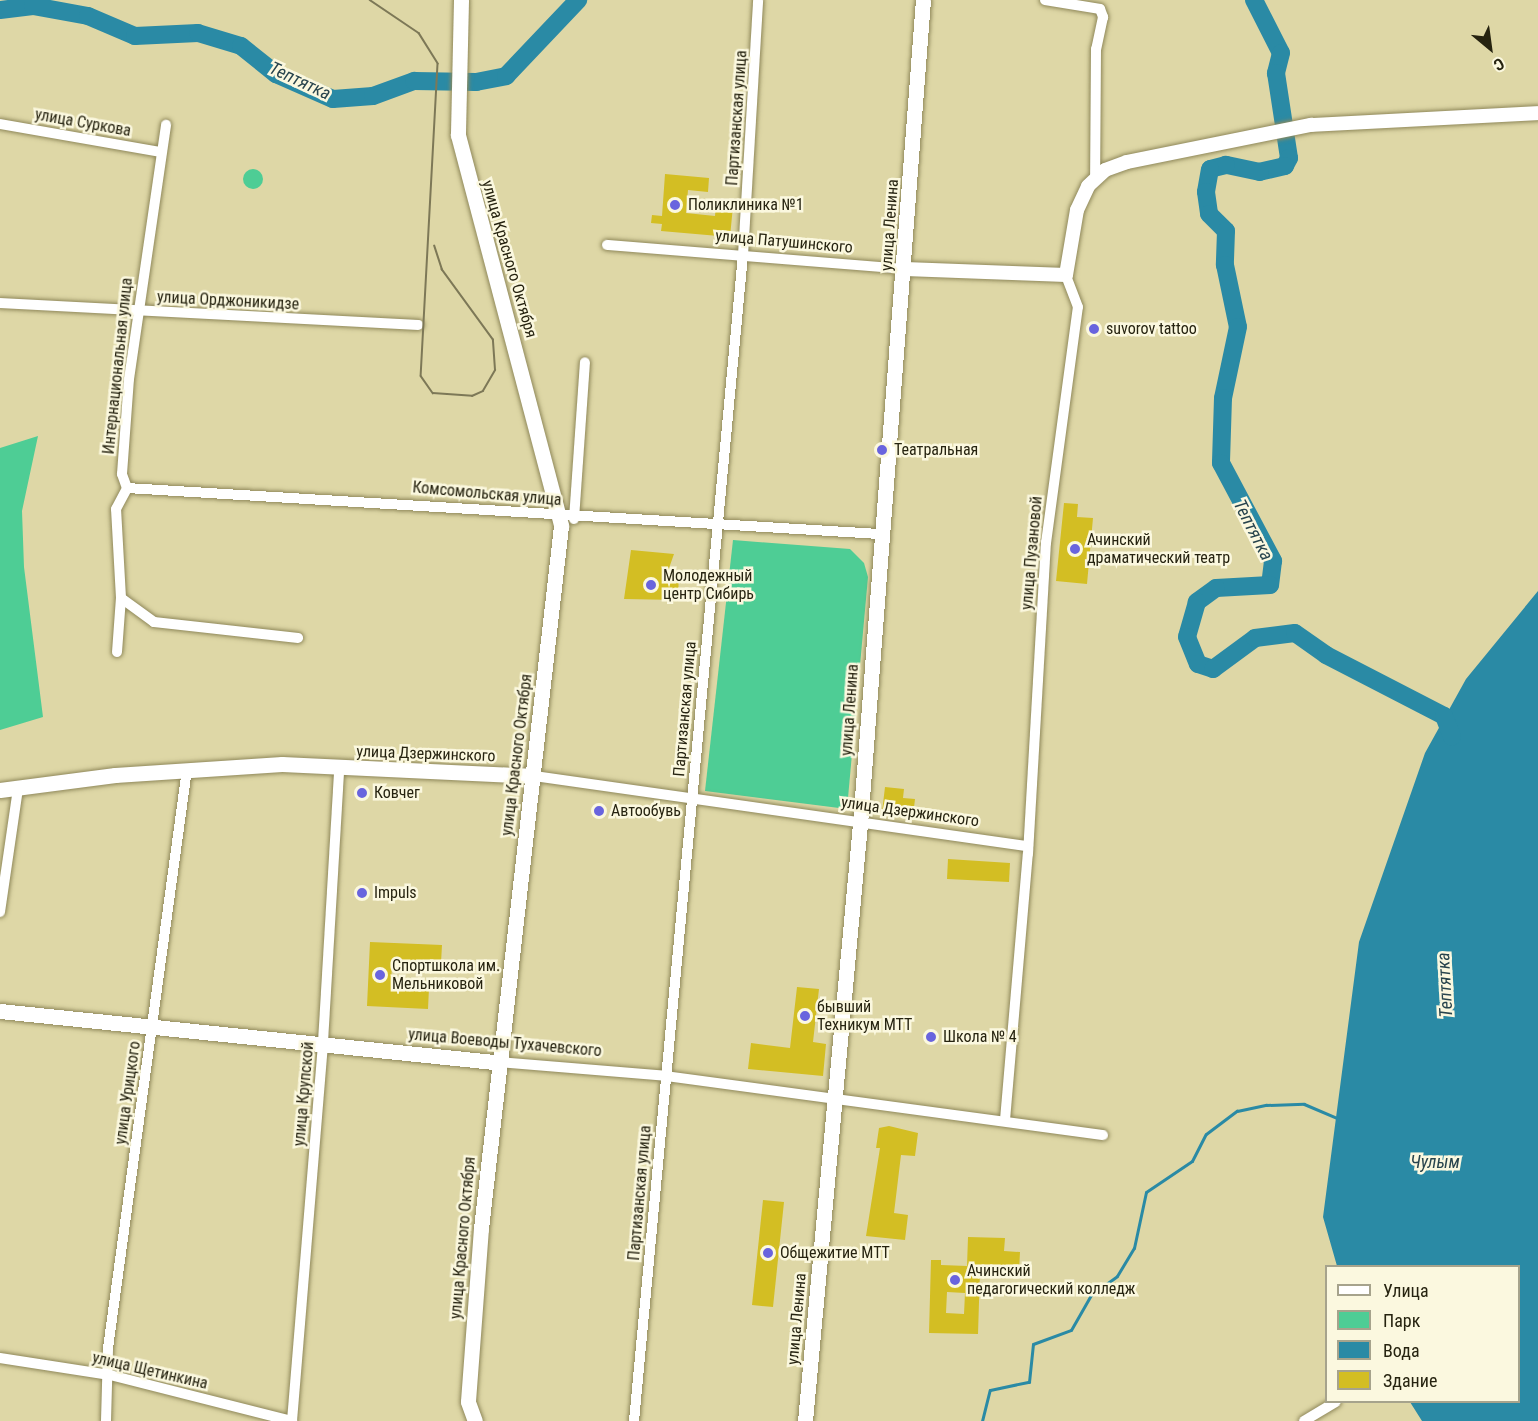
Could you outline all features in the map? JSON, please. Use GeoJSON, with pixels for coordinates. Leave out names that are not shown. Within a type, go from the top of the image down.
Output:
{"type":"FeatureCollection","features":[{"type":"Feature","properties":{"kind":"main road","name":"улица Ленина"},"geometry":{"type":"LineString","coordinates":[[805,1421],[837,1101],[860,824],[880,534],[905,269],[923,0]]}},
{"type":"Feature","properties":{"kind":"main road","name":"улица Красного Октября"},"geometry":{"type":"LineString","coordinates":[[458,1],[455,103],[466,175],[567,515],[497,1062],[468,1402],[475,1421]]}},
{"type":"Feature","properties":{"kind":"main road","name":"улица Дзержинского"},"geometry":{"type":"LineString","coordinates":[[0,790],[187,770],[282,765],[534,776]]}},
{"type":"Feature","properties":{"kind":"main road","name":"улица Воеводы Тухачевского"},"geometry":{"type":"LineString","coordinates":[[0,1011],[324,1042],[497,1062]]}},
{"type":"Feature","properties":{"kind":"street","name":"Партизанская улица"},"geometry":{"type":"LineString","coordinates":[[634,1421],[742,255],[758,0]]}},
{"type":"Feature","properties":{"kind":"street"},"geometry":{"type":"LineString","coordinates":[[1045,0],[1100,9],[1103,17],[1096,49],[1095,177],[1077,210],[1066,275]]}},
{"type":"Feature","properties":{"kind":"street"},"geometry":{"type":"LineString","coordinates":[[1095,177],[1127,162],[1267,131],[1311,125],[1538,113]]}},
{"type":"Feature","properties":{"kind":"street","name":"улица Суркова"},"geometry":{"type":"LineString","coordinates":[[0,124],[160,152]]}},
{"type":"Feature","properties":{"kind":"street","name":"Интернациональная улица"},"geometry":{"type":"LineString","coordinates":[[117,652],[121,598],[116,509],[127,488],[122,474],[138,311],[160,152],[166,125]]}},
{"type":"Feature","properties":{"kind":"street","name":"улица Патушинского"},"geometry":{"type":"LineString","coordinates":[[607,244],[905,269],[1066,275]]}},
{"type":"Feature","properties":{"kind":"street","name":"улица Пузановой"},"geometry":{"type":"LineString","coordinates":[[1005,1120],[1028,846],[1046,543],[1078,307],[1066,275]]}},
{"type":"Feature","properties":{"kind":"street","name":"улица Орджоникидзе"},"geometry":{"type":"LineString","coordinates":[[0,303],[418,325]]}},
{"type":"Feature","properties":{"kind":"street"},"geometry":{"type":"LineString","coordinates":[[567,515],[585,362]]}},
{"type":"Feature","properties":{"kind":"street","name":"Комсомольская улица"},"geometry":{"type":"LineString","coordinates":[[127,488],[567,515],[717,527],[880,534]]}},
{"type":"Feature","properties":{"kind":"street"},"geometry":{"type":"LineString","coordinates":[[121,598],[154,622],[298,638]]}},
{"type":"Feature","properties":{"kind":"street","name":"улица Крупской"},"geometry":{"type":"LineString","coordinates":[[292,1421],[324,1042],[339,769]]}},
{"type":"Feature","properties":{"kind":"street","name":"улица Урицкого"},"geometry":{"type":"LineString","coordinates":[[106,1421],[110,1375],[108,1348],[187,770]]}},
{"type":"Feature","properties":{"kind":"street","name":"улица Дзержинского"},"geometry":{"type":"LineString","coordinates":[[534,776],[1028,846]]}},
{"type":"Feature","properties":{"kind":"street"},"geometry":{"type":"LineString","coordinates":[[0,912],[18,788]]}},
{"type":"Feature","properties":{"kind":"street","name":"улица Воеводы Тухачевского"},"geometry":{"type":"LineString","coordinates":[[497,1062],[666,1076],[837,1101],[1005,1120],[1103,1135]]}},
{"type":"Feature","properties":{"kind":"street","name":"улица Щетинкина"},"geometry":{"type":"LineString","coordinates":[[0,1358],[110,1375],[292,1421]]}},
{"type":"Feature","properties":{"kind":"street"},"geometry":{"type":"LineString","coordinates":[[1304,1421],[1334,1403]]}},
{"type":"Feature","properties":{"kind":"green space"},"geometry":{"type":"Polygon","coordinates":[[[249,169],[257,169],[263,175],[263,183],[257,189],[249,189],[243,183],[243,175],[249,169]]]}},
{"type":"Feature","properties":{"kind":"green space"},"geometry":{"type":"Polygon","coordinates":[[[38,436],[22,511],[24,567],[43,717],[0,730],[0,448],[38,436]]]}},
{"type":"Feature","properties":{"kind":"green space"},"geometry":{"type":"Polygon","coordinates":[[[733,540],[850,549],[864,563],[868,577],[847,809],[705,791],[733,540]]]}},
{"type":"Feature","properties":{"kind":"water","name":"Чулым"},"geometry":{"type":"Polygon","coordinates":[[[1538,591],[1538,1421],[1422,1421],[1411,1403],[1520,1403],[1520,1265],[1337,1265],[1323,1217],[1359,942],[1425,753],[1466,679],[1538,591]]]}},
{"type":"Feature","properties":{"kind":"building","name":"Поликлиника №1"},"geometry":{"type":"Polygon","coordinates":[[[665,174],[709,178],[708,192],[688,190],[686,213],[715,216],[716,204],[733,206],[730,237],[661,231],[662,224],[651,223],[652,215],[662,216],[665,174]]]}},
{"type":"Feature","properties":{"kind":"building","name":"Ачинский драматический театр"},"geometry":{"type":"Polygon","coordinates":[[[1064,503],[1078,504],[1077,517],[1093,518],[1087,584],[1056,581],[1064,503]]]}},
{"type":"Feature","properties":{"kind":"building","name":"Молодежный центр Сибирь"},"geometry":{"type":"Polygon","coordinates":[[[631,550],[674,554],[668,571],[679,572],[678,600],[624,599],[631,550]]]}},
{"type":"Feature","properties":{"kind":"building"},"geometry":{"type":"Polygon","coordinates":[[[885,787],[904,789],[903,798],[915,799],[913,816],[882,812],[885,787]]]}},
{"type":"Feature","properties":{"kind":"building"},"geometry":{"type":"Polygon","coordinates":[[[948,859],[1010,863],[1009,882],[947,879],[948,859]]]}},
{"type":"Feature","properties":{"kind":"building","name":"Спортшкола им. Мельниковой"},"geometry":{"type":"Polygon","coordinates":[[[370,942],[442,945],[441,963],[392,961],[391,987],[429,988],[428,1009],[367,1006],[370,942]]]}},
{"type":"Feature","properties":{"kind":"building","name":"бывший Техникум МТТ"},"geometry":{"type":"Polygon","coordinates":[[[797,987],[819,989],[813,1042],[826,1044],[823,1076],[748,1069],[751,1043],[790,1048],[797,987]]]}},
{"type":"Feature","properties":{"kind":"building"},"geometry":{"type":"Polygon","coordinates":[[[889,1126],[918,1133],[915,1156],[901,1155],[894,1213],[908,1215],[905,1240],[866,1236],[880,1148],[876,1148],[879,1128],[889,1126]]]}},
{"type":"Feature","properties":{"kind":"building","name":"Общежитие МТТ"},"geometry":{"type":"Polygon","coordinates":[[[763,1200],[784,1202],[773,1307],[752,1305],[763,1200]]]}},
{"type":"Feature","properties":{"kind":"building","name":"Ачинский педагогический колледж"},"geometry":{"type":"Polygon","coordinates":[[[968,1237],[1005,1238],[1004,1251],[1020,1252],[1019,1271],[980,1270],[978,1334],[929,1333],[931,1260],[941,1260],[941,1265],[967,1266],[968,1237]],[[947,1292],[946,1313],[964,1314],[965,1293],[947,1292]]]}},
{"type":"Feature","properties":{"kind":"waterway","name":"Тептятка"},"geometry":{"type":"LineString","coordinates":[[0,10],[33,6],[88,16],[135,36],[198,33],[241,46],[276,74],[333,99],[373,96],[414,81],[476,82],[506,76],[578,0]]}},
{"type":"Feature","properties":{"kind":"waterway","name":"Тептятка"},"geometry":{"type":"LineString","coordinates":[[1254,0],[1281,53],[1276,73],[1289,158],[1285,166],[1260,172],[1226,165],[1210,169],[1206,192],[1209,214],[1226,231],[1225,265],[1238,327],[1223,398],[1221,463],[1273,561],[1270,585],[1216,588],[1197,602],[1187,637],[1198,664],[1213,669],[1255,638],[1295,633],[1326,655],[1444,716],[1452,737]]}},
{"type":"Feature","properties":{"kind":"waterway"},"geometry":{"type":"LineString","coordinates":[[982,1421],[990,1390],[1029,1382],[1033,1344],[1071,1330],[1091,1295],[1117,1276],[1134,1248],[1146,1192],[1192,1161],[1206,1134],[1237,1111],[1266,1105],[1304,1104],[1337,1118]]}},
{"type":"Feature","properties":{"kind":"tram line"},"geometry":{"type":"LineString","coordinates":[[370,0],[419,33],[438,64],[421,376],[433,393],[472,396],[483,391],[495,370],[493,340],[442,270],[434,246]]}},
{"type":"Feature","properties":{"kind":"place","name":"Поликлиника №1"},"geometry":{"type":"Point","coordinates":[675,205]}},
{"type":"Feature","properties":{"kind":"place","name":"suvorov tattoo"},"geometry":{"type":"Point","coordinates":[1094,329]}},
{"type":"Feature","properties":{"kind":"place","name":"Театральная"},"geometry":{"type":"Point","coordinates":[882,450]}},
{"type":"Feature","properties":{"kind":"place","name":"Ачинский драматический театр"},"geometry":{"type":"Point","coordinates":[1075,549]}},
{"type":"Feature","properties":{"kind":"place","name":"Молодежный центр Сибирь"},"geometry":{"type":"Point","coordinates":[651,585]}},
{"type":"Feature","properties":{"kind":"place","name":"Ковчег"},"geometry":{"type":"Point","coordinates":[362,793]}},
{"type":"Feature","properties":{"kind":"place","name":"Автообувь"},"geometry":{"type":"Point","coordinates":[599,811]}},
{"type":"Feature","properties":{"kind":"place","name":"Impuls"},"geometry":{"type":"Point","coordinates":[362,893]}},
{"type":"Feature","properties":{"kind":"place","name":"Спортшкола им. Мельниковой"},"geometry":{"type":"Point","coordinates":[380,975]}},
{"type":"Feature","properties":{"kind":"place","name":"бывший Техникум МТТ"},"geometry":{"type":"Point","coordinates":[805,1016]}},
{"type":"Feature","properties":{"kind":"place","name":"Школа № 4"},"geometry":{"type":"Point","coordinates":[931,1037]}},
{"type":"Feature","properties":{"kind":"place","name":"Общежитие МТТ"},"geometry":{"type":"Point","coordinates":[768,1253]}},
{"type":"Feature","properties":{"kind":"place","name":"Ачинский педагогический колледж"},"geometry":{"type":"Point","coordinates":[955,1280]}}]}
